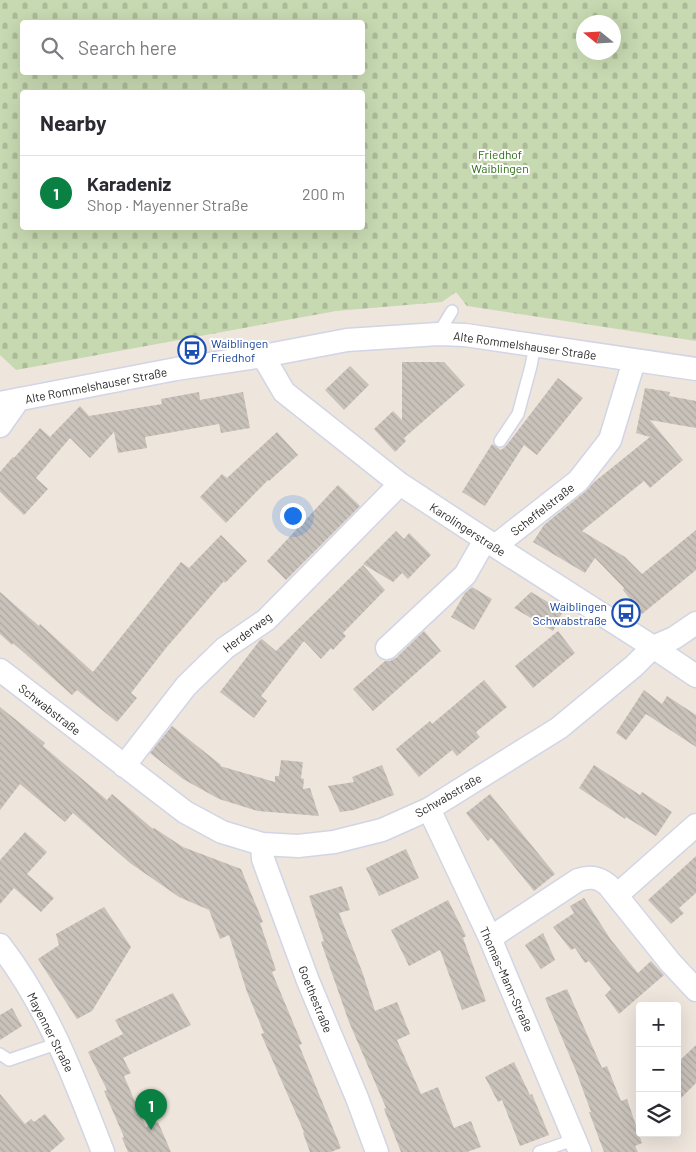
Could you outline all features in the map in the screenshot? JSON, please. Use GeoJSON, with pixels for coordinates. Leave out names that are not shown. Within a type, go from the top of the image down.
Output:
{"type":"FeatureCollection","features":[{"type":"Feature","properties":{"kind":"street","name":"Alte Rommelshauser Straße"},"geometry":{"type":"LineString","coordinates":[[9,401],[176,369],[263,356],[347,340],[438,334],[464,335],[696,369]]}},
{"type":"Feature","properties":{"kind":"street","name":"Karolingerstraße"},"geometry":{"type":"LineString","coordinates":[[263,356],[284,392],[400,484],[696,676]]}},
{"type":"Feature","properties":{"kind":"street","name":"Scheffelstraße"},"geometry":{"type":"LineString","coordinates":[[387,648],[465,575],[490,543],[578,481],[610,440],[634,361]]}},
{"type":"Feature","properties":{"kind":"street"},"geometry":{"type":"LineString","coordinates":[[0,426],[9,401]]}},
{"type":"Feature","properties":{"kind":"street","name":"Herderweg"},"geometry":{"type":"LineString","coordinates":[[124,766],[186,686],[225,648],[266,620],[400,484]]}},
{"type":"Feature","properties":{"kind":"street","name":"Schwabstraße"},"geometry":{"type":"LineString","coordinates":[[0,670],[185,812],[222,832],[262,844],[298,846],[334,842],[382,830],[429,809],[559,728],[634,666],[653,647],[674,638],[696,622]]}},
{"type":"Feature","properties":{"kind":"street","name":"Thomas-Mann-Straße"},"geometry":{"type":"LineString","coordinates":[[429,809],[490,938],[578,1145]]}},
{"type":"Feature","properties":{"kind":"street"},"geometry":{"type":"LineString","coordinates":[[617,895],[696,825]]}},
{"type":"Feature","properties":{"kind":"street","name":"Goethestraße"},"geometry":{"type":"LineString","coordinates":[[262,844],[263,859],[308,981],[357,1098],[377,1152]]}},
{"type":"Feature","properties":{"kind":"street"},"geometry":{"type":"LineString","coordinates":[[490,938],[578,880],[588,877],[604,881],[670,962],[696,990]]}},
{"type":"Feature","properties":{"kind":"street","name":"Mayenner Straße"},"geometry":{"type":"LineString","coordinates":[[0,945],[27,984],[59,1043],[102,1152]]}},
{"type":"Feature","properties":{"kind":"lane"},"geometry":{"type":"LineString","coordinates":[[438,334],[452,311]]}},
{"type":"Feature","properties":{"kind":"lane"},"geometry":{"type":"LineString","coordinates":[[500,441],[518,414],[535,345]]}},
{"type":"Feature","properties":{"kind":"lane"},"geometry":{"type":"LineString","coordinates":[[0,1054],[8,1060],[59,1043]]}},
{"type":"Feature","properties":{"kind":"lane"},"geometry":{"type":"LineString","coordinates":[[539,1152],[578,1145]]}},
{"type":"Feature","properties":{"kind":"green space","name":"Friedhof Waiblingen"},"geometry":{"type":"Polygon","coordinates":[[[0,0],[696,0],[696,341],[467,306],[456,292],[442,302],[336,311],[16,370],[0,355],[0,0]]]}},
{"type":"Feature","properties":{"kind":"building"},"geometry":{"type":"Polygon","coordinates":[[[402,362],[444,362],[465,385],[404,438],[406,441],[395,452],[374,429],[393,411],[402,420],[402,362]]]}},
{"type":"Feature","properties":{"kind":"building"},"geometry":{"type":"Polygon","coordinates":[[[350,366],[369,385],[344,410],[325,390],[350,366]]]}},
{"type":"Feature","properties":{"kind":"building"},"geometry":{"type":"Polygon","coordinates":[[[558,378],[583,398],[537,455],[524,445],[485,506],[462,492],[492,444],[501,450],[506,446],[558,378]]]}},
{"type":"Feature","properties":{"kind":"building"},"geometry":{"type":"Polygon","coordinates":[[[645,388],[670,392],[669,396],[696,401],[696,428],[650,420],[683,460],[650,488],[644,481],[582,531],[625,557],[642,574],[696,530],[696,570],[642,614],[623,590],[624,588],[595,558],[585,573],[533,542],[544,525],[650,437],[636,433],[645,388]]]}},
{"type":"Feature","properties":{"kind":"building"},"geometry":{"type":"Polygon","coordinates":[[[199,392],[200,400],[243,392],[250,428],[221,433],[219,424],[145,437],[147,448],[118,453],[114,432],[90,458],[70,438],[36,478],[48,489],[24,515],[0,492],[0,472],[13,457],[40,428],[50,437],[80,406],[89,416],[162,404],[161,399],[199,392]]]}},
{"type":"Feature","properties":{"kind":"building"},"geometry":{"type":"Polygon","coordinates":[[[277,432],[298,455],[268,480],[226,523],[200,497],[222,474],[227,478],[277,432]]]}},
{"type":"Feature","properties":{"kind":"building"},"geometry":{"type":"Polygon","coordinates":[[[338,485],[360,506],[286,580],[267,561],[338,485]]]}},
{"type":"Feature","properties":{"kind":"building"},"geometry":{"type":"Polygon","coordinates":[[[396,531],[404,539],[409,533],[431,555],[408,579],[402,573],[393,582],[363,564],[396,531]]]}},
{"type":"Feature","properties":{"kind":"building"},"geometry":{"type":"Polygon","coordinates":[[[221,535],[247,561],[225,583],[224,581],[166,648],[131,693],[137,698],[117,722],[77,690],[72,695],[13,643],[12,645],[0,634],[0,592],[39,626],[40,624],[93,672],[181,562],[189,568],[221,535]]]}},
{"type":"Feature","properties":{"kind":"building"},"geometry":{"type":"Polygon","coordinates":[[[363,565],[385,590],[343,633],[346,636],[333,650],[331,648],[321,659],[304,641],[261,696],[267,701],[254,718],[220,692],[260,640],[262,639],[276,651],[363,565]]]}},
{"type":"Feature","properties":{"kind":"building"},"geometry":{"type":"Polygon","coordinates":[[[472,587],[492,599],[474,630],[451,617],[465,593],[472,587]]]}},
{"type":"Feature","properties":{"kind":"building"},"geometry":{"type":"Polygon","coordinates":[[[531,592],[563,611],[553,631],[514,608],[531,592]]]}},
{"type":"Feature","properties":{"kind":"building"},"geometry":{"type":"Polygon","coordinates":[[[424,631],[441,651],[373,711],[353,689],[385,661],[396,658],[424,631]]]}},
{"type":"Feature","properties":{"kind":"building"},"geometry":{"type":"Polygon","coordinates":[[[558,631],[575,653],[533,688],[515,666],[558,631]]]}},
{"type":"Feature","properties":{"kind":"building"},"geometry":{"type":"Polygon","coordinates":[[[484,680],[507,707],[476,732],[480,737],[457,756],[452,750],[419,777],[396,749],[430,721],[432,724],[484,680]]]}},
{"type":"Feature","properties":{"kind":"building"},"geometry":{"type":"Polygon","coordinates":[[[644,690],[662,704],[667,696],[696,715],[696,747],[646,714],[626,740],[616,733],[644,690]]]}},
{"type":"Feature","properties":{"kind":"building"},"geometry":{"type":"Polygon","coordinates":[[[0,707],[45,743],[43,746],[107,800],[112,794],[153,829],[183,847],[241,869],[263,922],[260,923],[276,970],[272,972],[302,1044],[299,1045],[341,1148],[331,1152],[310,1152],[304,1132],[261,1034],[264,1033],[247,992],[229,935],[220,939],[209,910],[179,897],[130,863],[73,813],[65,822],[20,784],[0,810],[0,707]]]}},
{"type":"Feature","properties":{"kind":"building"},"geometry":{"type":"Polygon","coordinates":[[[172,726],[220,766],[275,782],[275,776],[279,776],[281,760],[303,762],[301,778],[304,779],[303,789],[310,788],[319,816],[258,811],[219,799],[183,779],[150,753],[172,726]]]}},
{"type":"Feature","properties":{"kind":"building"},"geometry":{"type":"Polygon","coordinates":[[[382,765],[394,795],[354,810],[340,812],[328,786],[354,782],[352,777],[382,765]]]}},
{"type":"Feature","properties":{"kind":"building"},"geometry":{"type":"Polygon","coordinates":[[[594,765],[640,795],[642,792],[672,812],[656,836],[626,817],[625,819],[579,788],[594,765]]]}},
{"type":"Feature","properties":{"kind":"building"},"geometry":{"type":"Polygon","coordinates":[[[490,794],[555,874],[534,891],[491,838],[488,841],[466,813],[490,794]]]}},
{"type":"Feature","properties":{"kind":"building"},"geometry":{"type":"Polygon","coordinates":[[[25,832],[47,852],[27,874],[54,898],[41,912],[14,888],[0,904],[0,860],[25,832]]]}},
{"type":"Feature","properties":{"kind":"building"},"geometry":{"type":"Polygon","coordinates":[[[406,849],[419,878],[379,896],[366,868],[406,849]]]}},
{"type":"Feature","properties":{"kind":"building"},"geometry":{"type":"Polygon","coordinates":[[[696,856],[696,893],[679,908],[684,913],[671,924],[648,900],[696,856]]]}},
{"type":"Feature","properties":{"kind":"building"},"geometry":{"type":"Polygon","coordinates":[[[342,886],[350,910],[339,913],[375,1011],[397,1002],[410,1034],[397,1040],[421,1094],[438,1087],[454,1128],[471,1121],[481,1147],[467,1152],[401,1152],[384,1109],[386,1108],[349,1022],[321,942],[324,941],[309,896],[342,886]]]}},
{"type":"Feature","properties":{"kind":"building"},"geometry":{"type":"Polygon","coordinates":[[[584,898],[611,940],[638,973],[651,961],[664,975],[619,1014],[605,995],[611,989],[589,961],[585,963],[575,948],[571,950],[553,927],[574,913],[570,906],[584,898]]]}},
{"type":"Feature","properties":{"kind":"building"},"geometry":{"type":"Polygon","coordinates":[[[448,900],[466,936],[463,938],[486,1001],[462,1010],[440,950],[409,966],[391,930],[448,900]]]}},
{"type":"Feature","properties":{"kind":"building"},"geometry":{"type":"Polygon","coordinates":[[[104,907],[131,947],[92,1011],[77,1019],[38,959],[59,945],[56,934],[104,907]]]}},
{"type":"Feature","properties":{"kind":"building"},"geometry":{"type":"Polygon","coordinates":[[[543,933],[555,960],[541,969],[525,945],[543,933]]]}},
{"type":"Feature","properties":{"kind":"building"},"geometry":{"type":"Polygon","coordinates":[[[567,989],[602,1068],[607,1066],[621,1101],[627,1099],[636,1125],[636,1137],[640,1137],[642,1143],[635,1146],[638,1152],[604,1152],[576,1071],[545,998],[567,989]]]}},
{"type":"Feature","properties":{"kind":"building"},"geometry":{"type":"Polygon","coordinates":[[[173,993],[191,1025],[123,1058],[131,1073],[124,1076],[146,1127],[158,1122],[171,1152],[128,1152],[122,1138],[124,1137],[104,1091],[107,1090],[88,1052],[123,1034],[115,1020],[173,993]]]}},
{"type":"Feature","properties":{"kind":"building"},"geometry":{"type":"Polygon","coordinates":[[[12,1008],[22,1026],[0,1040],[0,1015],[12,1008]]]}},
{"type":"Feature","properties":{"kind":"building"},"geometry":{"type":"Polygon","coordinates":[[[696,1045],[696,1083],[681,1098],[681,1092],[681,1059],[696,1045]]]}},
{"type":"Feature","properties":{"kind":"building"},"geometry":{"type":"Polygon","coordinates":[[[514,1062],[530,1095],[532,1094],[549,1135],[520,1146],[502,1100],[498,1102],[485,1077],[514,1062]]]}},
{"type":"Feature","properties":{"kind":"building"},"geometry":{"type":"Polygon","coordinates":[[[0,1094],[25,1124],[31,1119],[34,1122],[45,1114],[65,1139],[50,1152],[0,1152],[0,1094]]]}},
{"type":"Feature","properties":{"kind":"place","name":"Waiblingen Friedhof"},"geometry":{"type":"Point","coordinates":[192,350]}},
{"type":"Feature","properties":{"kind":"place","name":"Waiblingen Schwabstraße"},"geometry":{"type":"Point","coordinates":[626,613]}},
{"type":"Feature","properties":{"kind":"place","name":"Karadeniz"},"geometry":{"type":"Point","coordinates":[151,1130]}}]}
